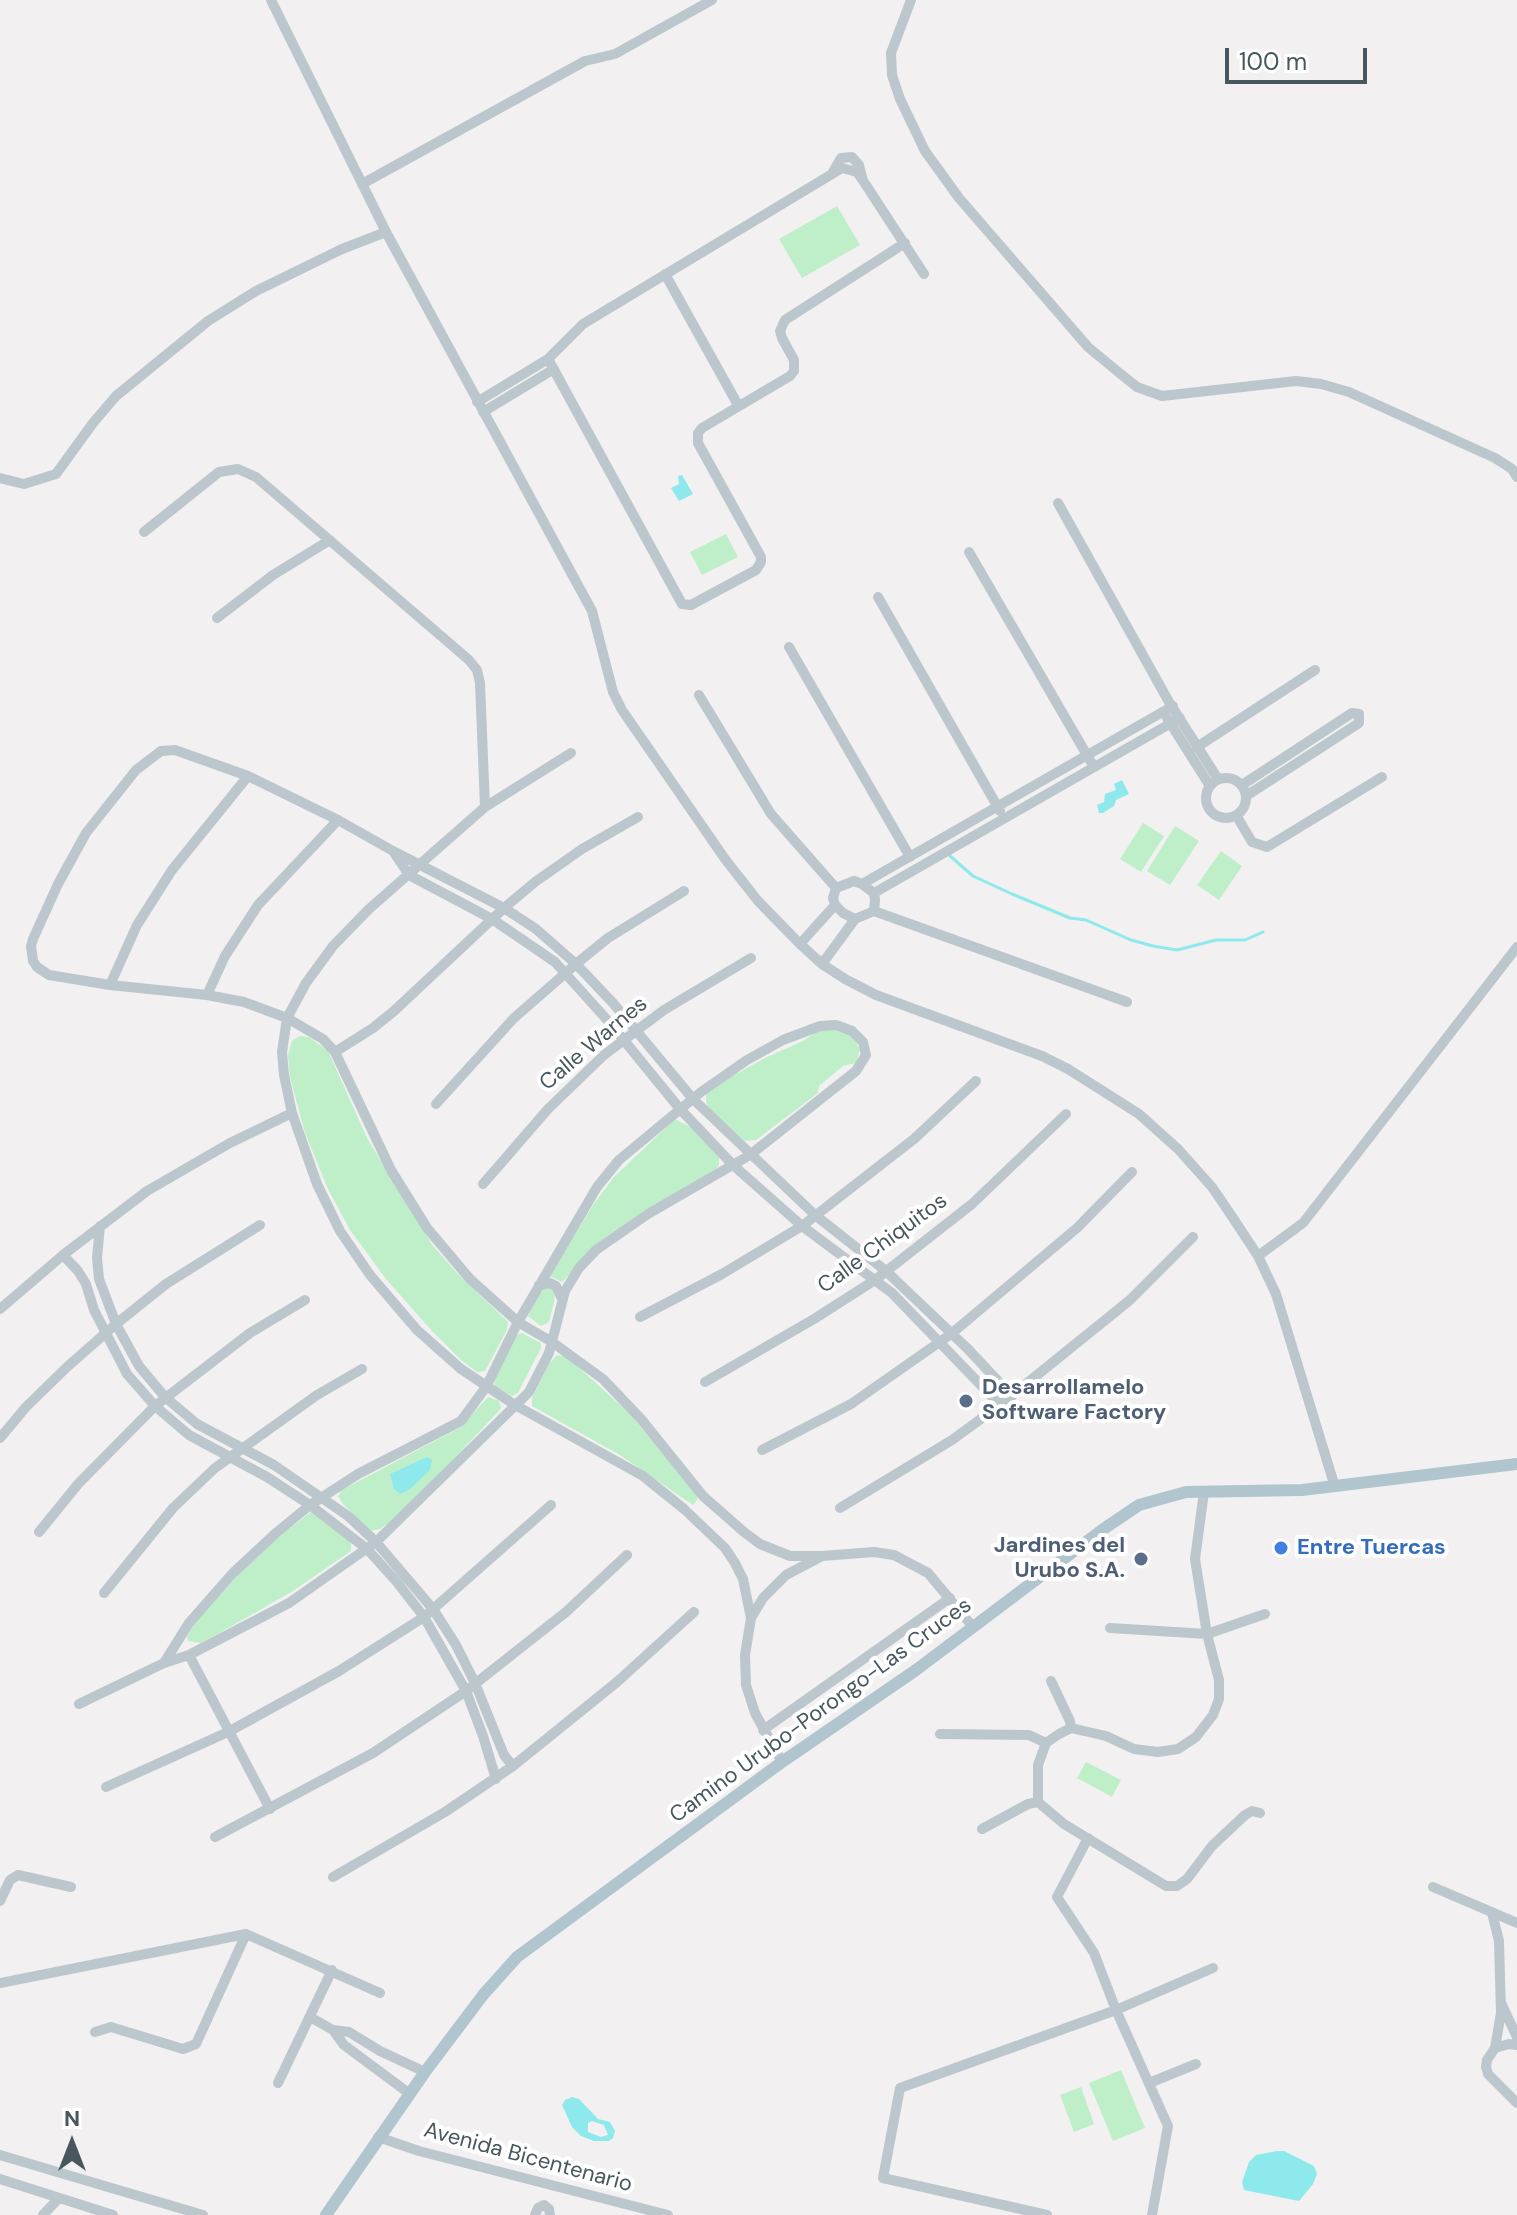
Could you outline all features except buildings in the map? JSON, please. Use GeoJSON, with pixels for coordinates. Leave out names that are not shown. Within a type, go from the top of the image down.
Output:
{"type":"FeatureCollection","features":[{"type":"Feature","properties":{"kind":"main road","name":"Camino Urubo-Porongo-Las Cruces"},"geometry":{"type":"LineString","coordinates":[[326,2215],[425,2072],[483,1995],[517,1957],[1139,1505],[1164,1496],[1335,1487],[1517,1464]]}},
{"type":"Feature","properties":{"kind":"street"},"geometry":{"type":"LineString","coordinates":[[271,0],[386,232],[592,611],[613,692],[622,710],[725,859],[758,901],[822,964],[876,995],[1042,1056],[1094,1083],[1139,1114],[1178,1149],[1212,1187],[1258,1256],[1276,1294],[1335,1487]]}},
{"type":"Feature","properties":{"kind":"street"},"geometry":{"type":"LineString","coordinates":[[362,184],[585,61],[615,54],[712,0]]}},
{"type":"Feature","properties":{"kind":"street"},"geometry":{"type":"LineString","coordinates":[[911,0],[891,53],[892,75],[925,151],[959,198],[1088,347],[1137,387],[1162,396],[1296,381],[1321,384],[1349,392],[1515,470]]}},
{"type":"Feature","properties":{"kind":"street"},"geometry":{"type":"LineString","coordinates":[[483,412],[551,364],[583,324],[842,168],[850,169],[862,179],[924,274]]}},
{"type":"Feature","properties":{"kind":"street"},"geometry":{"type":"LineString","coordinates":[[0,478],[24,484],[56,474],[116,396],[208,321],[256,291],[342,249],[386,232]]}},
{"type":"Feature","properties":{"kind":"street"},"geometry":{"type":"LineString","coordinates":[[551,364],[682,604],[686,606],[756,570],[761,562],[697,438],[702,428],[794,371],[794,360],[780,331],[785,320],[905,243]]}},
{"type":"Feature","properties":{"kind":"street"},"geometry":{"type":"LineString","coordinates":[[665,274],[738,405]]}},
{"type":"Feature","properties":{"kind":"street"},"geometry":{"type":"LineString","coordinates":[[477,402],[551,364]]}},
{"type":"Feature","properties":{"kind":"street"},"geometry":{"type":"LineString","coordinates":[[144,532],[219,472],[238,469],[256,477],[477,670],[485,807]]}},
{"type":"Feature","properties":{"kind":"street"},"geometry":{"type":"LineString","coordinates":[[1058,503],[1168,707],[1214,782]]}},
{"type":"Feature","properties":{"kind":"street"},"geometry":{"type":"LineString","coordinates":[[217,618],[273,575],[330,540]]}},
{"type":"Feature","properties":{"kind":"street"},"geometry":{"type":"LineString","coordinates":[[969,552],[1094,768]]}},
{"type":"Feature","properties":{"kind":"street"},"geometry":{"type":"LineString","coordinates":[[878,597],[1005,819]]}},
{"type":"Feature","properties":{"kind":"street"},"geometry":{"type":"LineString","coordinates":[[789,647],[910,857]]}},
{"type":"Feature","properties":{"kind":"street"},"geometry":{"type":"LineString","coordinates":[[1197,747],[1315,670]]}},
{"type":"Feature","properties":{"kind":"street"},"geometry":{"type":"LineString","coordinates":[[699,695],[771,814],[836,888]]}},
{"type":"Feature","properties":{"kind":"street"},"geometry":{"type":"LineString","coordinates":[[862,884],[1168,707]]}},
{"type":"Feature","properties":{"kind":"street"},"geometry":{"type":"LineString","coordinates":[[1176,721],[1197,747],[1214,782],[1206,801],[1209,808],[1221,817],[1236,815],[1242,810],[1244,790],[1352,713],[1360,716],[1359,723],[1244,790]]}},
{"type":"Feature","properties":{"kind":"street"},"geometry":{"type":"LineString","coordinates":[[874,893],[1176,721]]}},
{"type":"Feature","properties":{"kind":"street"},"geometry":{"type":"LineString","coordinates":[[973,1627],[928,1573],[894,1555],[874,1552],[799,1557],[775,1551],[760,1544],[712,1505],[624,1399],[583,1363],[518,1322],[470,1279],[427,1228],[391,1170],[335,1052],[323,1039],[287,1018],[244,1002],[110,985],[42,972],[31,954],[33,939],[86,833],[136,770],[161,751],[175,750],[248,776],[504,908],[536,929],[576,964],[613,1003],[693,1099],[815,1215],[886,1271],[1012,1396]]}},
{"type":"Feature","properties":{"kind":"street"},"geometry":{"type":"LineString","coordinates":[[571,753],[485,807],[369,909],[333,946],[306,983],[287,1018],[282,1052],[284,1075],[292,1113],[317,1184],[340,1231],[370,1275],[417,1330],[486,1387],[643,1476],[725,1548],[743,1579],[751,1618],[745,1655],[746,1685],[763,1730],[782,1762]]}},
{"type":"Feature","properties":{"kind":"street"},"geometry":{"type":"LineString","coordinates":[[110,985],[137,925],[172,870],[248,776]]}},
{"type":"Feature","properties":{"kind":"street"},"geometry":{"type":"LineString","coordinates":[[1236,815],[1252,842],[1267,847],[1382,777]]}},
{"type":"Feature","properties":{"kind":"street"},"geometry":{"type":"LineString","coordinates":[[1214,782],[1231,778],[1244,790]]}},
{"type":"Feature","properties":{"kind":"street"},"geometry":{"type":"LineString","coordinates":[[335,1052],[394,1011],[504,908],[582,849],[638,817]]}},
{"type":"Feature","properties":{"kind":"street"},"geometry":{"type":"LineString","coordinates":[[207,995],[225,956],[258,905],[338,820]]}},
{"type":"Feature","properties":{"kind":"street"},"geometry":{"type":"LineString","coordinates":[[393,851],[409,875],[492,919],[531,944],[566,973],[680,1109],[733,1165],[802,1226],[892,1293],[1000,1405]]}},
{"type":"Feature","properties":{"kind":"street"},"geometry":{"type":"LineString","coordinates":[[855,919],[835,905],[833,898],[836,888],[854,881],[874,893]]}},
{"type":"Feature","properties":{"kind":"street"},"geometry":{"type":"LineString","coordinates":[[436,1104],[514,1018],[576,964],[608,938],[684,891]]}},
{"type":"Feature","properties":{"kind":"street"},"geometry":{"type":"LineString","coordinates":[[874,893],[874,911]]}},
{"type":"Feature","properties":{"kind":"street"},"geometry":{"type":"LineString","coordinates":[[800,944],[835,905]]}},
{"type":"Feature","properties":{"kind":"street"},"geometry":{"type":"LineString","coordinates":[[822,964],[855,919],[874,911],[1127,1002]]}},
{"type":"Feature","properties":{"kind":"street"},"geometry":{"type":"LineString","coordinates":[[1258,1256],[1303,1223],[1517,947]]}},
{"type":"Feature","properties":{"kind":"street","name":"Calle Warnes"},"geometry":{"type":"LineString","coordinates":[[483,1184],[557,1100],[624,1040],[705,984],[751,958]]}},
{"type":"Feature","properties":{"kind":"street"},"geometry":{"type":"LineString","coordinates":[[79,1704],[164,1663],[189,1655],[289,1603],[372,1546],[529,1392],[549,1353],[562,1299],[579,1268],[596,1250],[648,1214],[750,1155],[856,1071],[866,1055],[863,1042],[852,1031],[836,1025],[820,1026],[783,1040],[747,1060],[693,1099],[619,1160],[597,1187],[518,1322],[486,1387],[461,1421],[369,1468],[310,1505],[232,1574],[189,1623],[164,1663]]}},
{"type":"Feature","properties":{"kind":"street"},"geometry":{"type":"LineString","coordinates":[[640,1317],[722,1274],[802,1226],[914,1139],[976,1081]]}},
{"type":"Feature","properties":{"kind":"street"},"geometry":{"type":"LineString","coordinates":[[0,1309],[100,1226],[185,1168],[292,1113]]}},
{"type":"Feature","properties":{"kind":"street","name":"Calle Chiquitos"},"geometry":{"type":"LineString","coordinates":[[705,1382],[875,1280],[972,1204],[1066,1114]]}},
{"type":"Feature","properties":{"kind":"street"},"geometry":{"type":"LineString","coordinates":[[762,1450],[851,1404],[951,1334],[1077,1228],[1132,1172]]}},
{"type":"Feature","properties":{"kind":"street"},"geometry":{"type":"LineString","coordinates":[[0,1438],[36,1397],[116,1324],[166,1284],[260,1225]]}},
{"type":"Feature","properties":{"kind":"street"},"geometry":{"type":"LineString","coordinates":[[100,1226],[99,1279],[116,1324],[139,1366],[165,1397],[197,1424],[323,1497],[433,1609],[456,1645],[496,1779]]}},
{"type":"Feature","properties":{"kind":"street"},"geometry":{"type":"LineString","coordinates":[[840,1508],[952,1440],[1012,1396],[1130,1300],[1193,1237]]}},
{"type":"Feature","properties":{"kind":"street"},"geometry":{"type":"LineString","coordinates":[[63,1255],[86,1284],[94,1310],[127,1374],[155,1406],[189,1435],[267,1477],[372,1546],[470,1687],[504,1755],[513,1766]]}},
{"type":"Feature","properties":{"kind":"street"},"geometry":{"type":"LineString","coordinates":[[539,1285],[550,1283],[556,1286],[562,1299]]}},
{"type":"Feature","properties":{"kind":"street"},"geometry":{"type":"LineString","coordinates":[[39,1532],[79,1483],[165,1397],[250,1333],[305,1300]]}},
{"type":"Feature","properties":{"kind":"street"},"geometry":{"type":"LineString","coordinates":[[104,1593],[173,1508],[215,1468],[317,1395],[362,1369]]}},
{"type":"Feature","properties":{"kind":"street"},"geometry":{"type":"LineString","coordinates":[[1204,1492],[1195,1559],[1207,1634],[1219,1680],[1219,1699],[1213,1715],[1196,1737],[1178,1749],[1158,1752],[1134,1749],[1106,1736],[1071,1728],[1046,1743],[1038,1765],[1038,1802],[1064,1824],[1166,1886],[1177,1886],[1187,1879],[1226,1831],[1245,1815],[1252,1811],[1260,1813]]}},
{"type":"Feature","properties":{"kind":"street"},"geometry":{"type":"LineString","coordinates":[[684,1509],[698,1506],[703,1496]]}},
{"type":"Feature","properties":{"kind":"street"},"geometry":{"type":"LineString","coordinates":[[106,1787],[228,1732],[339,1671],[424,1617],[551,1505]]}},
{"type":"Feature","properties":{"kind":"street"},"geometry":{"type":"LineString","coordinates":[[699,1524],[704,1511],[712,1505]]}},
{"type":"Feature","properties":{"kind":"street"},"geometry":{"type":"LineString","coordinates":[[215,1837],[373,1753],[470,1687],[566,1612],[627,1555]]}},
{"type":"Feature","properties":{"kind":"street"},"geometry":{"type":"LineString","coordinates":[[751,1618],[763,1598],[786,1575],[822,1556]]}},
{"type":"Feature","properties":{"kind":"street"},"geometry":{"type":"LineString","coordinates":[[763,1730],[950,1598]]}},
{"type":"Feature","properties":{"kind":"street"},"geometry":{"type":"LineString","coordinates":[[333,1877],[496,1779],[617,1682],[694,1612]]}},
{"type":"Feature","properties":{"kind":"street"},"geometry":{"type":"LineString","coordinates":[[1110,1628],[1207,1634],[1265,1614]]}},
{"type":"Feature","properties":{"kind":"street"},"geometry":{"type":"LineString","coordinates":[[189,1655],[270,1809]]}},
{"type":"Feature","properties":{"kind":"street"},"geometry":{"type":"LineString","coordinates":[[1051,1681],[1071,1728]]}},
{"type":"Feature","properties":{"kind":"street"},"geometry":{"type":"LineString","coordinates":[[940,1734],[1029,1735],[1046,1743]]}},
{"type":"Feature","properties":{"kind":"street"},"geometry":{"type":"LineString","coordinates":[[982,1829],[1028,1804],[1038,1802]]}},
{"type":"Feature","properties":{"kind":"street"},"geometry":{"type":"LineString","coordinates":[[1088,1838],[1057,1897],[1094,1953],[1168,2126],[1152,2215]]}},
{"type":"Feature","properties":{"kind":"street"},"geometry":{"type":"LineString","coordinates":[[0,1901],[10,1880],[18,1875],[71,1887]]}},
{"type":"Feature","properties":{"kind":"street"},"geometry":{"type":"LineString","coordinates":[[1433,1887],[1517,1923]]}},
{"type":"Feature","properties":{"kind":"street"},"geometry":{"type":"LineString","coordinates":[[1492,1913],[1499,1941],[1500,2001],[1495,2048],[1487,2060],[1488,2074],[1517,2103]]}},
{"type":"Feature","properties":{"kind":"street"},"geometry":{"type":"LineString","coordinates":[[95,2032],[111,2027],[183,2049],[196,2044],[246,1934]]}},
{"type":"Feature","properties":{"kind":"street"},"geometry":{"type":"LineString","coordinates":[[0,1983],[246,1934],[380,1993]]}},
{"type":"Feature","properties":{"kind":"street"},"geometry":{"type":"LineString","coordinates":[[1047,2215],[883,2178],[900,2088],[1116,2010],[1213,1968]]}},
{"type":"Feature","properties":{"kind":"street"},"geometry":{"type":"LineString","coordinates":[[278,2083],[332,1970]]}},
{"type":"Feature","properties":{"kind":"street"},"geometry":{"type":"LineString","coordinates":[[1500,2001],[1517,2037]]}},
{"type":"Feature","properties":{"kind":"street"},"geometry":{"type":"LineString","coordinates":[[310,2017],[333,2030],[349,2032],[425,2072]]}},
{"type":"Feature","properties":{"kind":"street"},"geometry":{"type":"LineString","coordinates":[[333,2030],[344,2045],[410,2094]]}},
{"type":"Feature","properties":{"kind":"street"},"geometry":{"type":"LineString","coordinates":[[1495,2048],[1517,2045]]}},
{"type":"Feature","properties":{"kind":"street"},"geometry":{"type":"LineString","coordinates":[[384,2074],[395,2058]]}},
{"type":"Feature","properties":{"kind":"street"},"geometry":{"type":"LineString","coordinates":[[1149,2083],[1196,2064]]}},
{"type":"Feature","properties":{"kind":"street","name":"Avenida Bicentenario"},"geometry":{"type":"LineString","coordinates":[[378,2137],[419,2151],[668,2215]]}},
{"type":"Feature","properties":{"kind":"street"},"geometry":{"type":"LineString","coordinates":[[0,2155],[203,2215]]}},
{"type":"Feature","properties":{"kind":"street"},"geometry":{"type":"LineString","coordinates":[[0,2179],[113,2215]]}},
{"type":"Feature","properties":{"kind":"street"},"geometry":{"type":"LineString","coordinates":[[43,2215],[59,2198]]}},
{"type":"Feature","properties":{"kind":"street"},"geometry":{"type":"LineString","coordinates":[[535,2215],[538,2208],[544,2205],[550,2215]]}},
{"type":"Feature","properties":{"kind":"green space"},"geometry":{"type":"Polygon","coordinates":[[[837,206],[860,245],[802,278],[779,239],[837,206]]]}},
{"type":"Feature","properties":{"kind":"green space"},"geometry":{"type":"Polygon","coordinates":[[[726,534],[738,557],[702,575],[690,552],[726,534]]]}},
{"type":"Feature","properties":{"kind":"green space"},"geometry":{"type":"Polygon","coordinates":[[[1143,823],[1164,836],[1141,872],[1120,859],[1143,823]]]}},
{"type":"Feature","properties":{"kind":"green space"},"geometry":{"type":"Polygon","coordinates":[[[1175,826],[1199,841],[1170,885],[1147,871],[1175,826]]]}},
{"type":"Feature","properties":{"kind":"green space"},"geometry":{"type":"Polygon","coordinates":[[[1221,851],[1242,866],[1219,900],[1197,885],[1221,851]]]}},
{"type":"Feature","properties":{"kind":"green space"},"geometry":{"type":"Polygon","coordinates":[[[830,1029],[848,1034],[856,1042],[860,1050],[856,1063],[843,1066],[819,1086],[818,1093],[756,1140],[745,1141],[709,1109],[706,1094],[718,1084],[805,1040],[816,1031],[830,1029]]]}},
{"type":"Feature","properties":{"kind":"green space"},"geometry":{"type":"Polygon","coordinates":[[[300,1036],[309,1037],[328,1051],[368,1140],[433,1246],[508,1322],[507,1330],[485,1371],[477,1372],[461,1360],[432,1331],[386,1279],[350,1230],[328,1189],[305,1133],[290,1077],[288,1055],[292,1041],[300,1036]]]}},
{"type":"Feature","properties":{"kind":"green space"},"geometry":{"type":"Polygon","coordinates":[[[675,1119],[694,1129],[715,1150],[719,1166],[606,1237],[562,1282],[550,1276],[593,1205],[614,1177],[675,1119]]]}},
{"type":"Feature","properties":{"kind":"green space"},"geometry":{"type":"Polygon","coordinates":[[[547,1285],[555,1291],[554,1302],[549,1322],[541,1326],[528,1316],[539,1290],[547,1285]]]}},
{"type":"Feature","properties":{"kind":"green space"},"geometry":{"type":"Polygon","coordinates":[[[522,1333],[541,1343],[541,1348],[518,1393],[512,1396],[495,1386],[494,1376],[509,1345],[522,1333]]]}},
{"type":"Feature","properties":{"kind":"green space"},"geometry":{"type":"Polygon","coordinates":[[[557,1355],[567,1357],[629,1413],[697,1495],[693,1505],[620,1455],[532,1406],[532,1398],[557,1355]]]}},
{"type":"Feature","properties":{"kind":"green space"},"geometry":{"type":"Polygon","coordinates":[[[488,1397],[499,1401],[501,1408],[414,1501],[391,1521],[380,1529],[370,1531],[343,1504],[338,1496],[342,1490],[461,1427],[488,1397]]]}},
{"type":"Feature","properties":{"kind":"green space"},"geometry":{"type":"Polygon","coordinates":[[[311,1512],[345,1537],[351,1543],[351,1551],[293,1591],[207,1640],[200,1643],[188,1641],[194,1624],[239,1574],[311,1512]]]}},
{"type":"Feature","properties":{"kind":"green space"},"geometry":{"type":"Polygon","coordinates":[[[1086,1762],[1121,1780],[1112,1797],[1077,1778],[1086,1762]]]}},
{"type":"Feature","properties":{"kind":"green space"},"geometry":{"type":"Polygon","coordinates":[[[1121,2070],[1145,2128],[1113,2141],[1089,2083],[1121,2070]]]}},
{"type":"Feature","properties":{"kind":"green space"},"geometry":{"type":"Polygon","coordinates":[[[1081,2087],[1094,2124],[1074,2132],[1060,2095],[1081,2087]]]}},
{"type":"Feature","properties":{"kind":"water"},"geometry":{"type":"Polygon","coordinates":[[[682,475],[693,494],[679,501],[671,488],[679,484],[678,476],[682,475]]]}},
{"type":"Feature","properties":{"kind":"water"},"geometry":{"type":"Polygon","coordinates":[[[1122,780],[1129,794],[1099,813],[1097,805],[1104,802],[1105,794],[1116,790],[1114,784],[1122,780]]]}},
{"type":"Feature","properties":{"kind":"water"},"geometry":{"type":"Polygon","coordinates":[[[427,1457],[432,1460],[430,1470],[409,1490],[400,1494],[394,1489],[390,1474],[427,1457]]]}},
{"type":"Feature","properties":{"kind":"water"},"geometry":{"type":"Polygon","coordinates":[[[572,2097],[579,2099],[598,2119],[610,2122],[615,2131],[613,2138],[594,2141],[581,2136],[572,2127],[562,2105],[572,2097]],[[592,2121],[588,2123],[588,2132],[601,2137],[608,2135],[604,2125],[592,2121]]]}},
{"type":"Feature","properties":{"kind":"water"},"geometry":{"type":"Polygon","coordinates":[[[1284,2151],[1314,2166],[1317,2174],[1313,2184],[1299,2201],[1244,2190],[1242,2182],[1249,2162],[1256,2155],[1284,2151]]]}},
{"type":"Feature","properties":{"kind":"waterway"},"geometry":{"type":"LineString","coordinates":[[950,856],[973,876],[1012,894],[1070,918],[1086,920],[1153,946],[1177,950],[1216,940],[1245,940],[1263,932]]}},
{"type":"Feature","properties":{"kind":"place","name":"Desarrollamelo Software Factory"},"geometry":{"type":"Point","coordinates":[966,1401]}},
{"type":"Feature","properties":{"kind":"place","name":"Entre Tuercas"},"geometry":{"type":"Point","coordinates":[1281,1548]}},
{"type":"Feature","properties":{"kind":"place","name":"Jardines del Urubo S.A."},"geometry":{"type":"Point","coordinates":[1141,1559]}}]}
